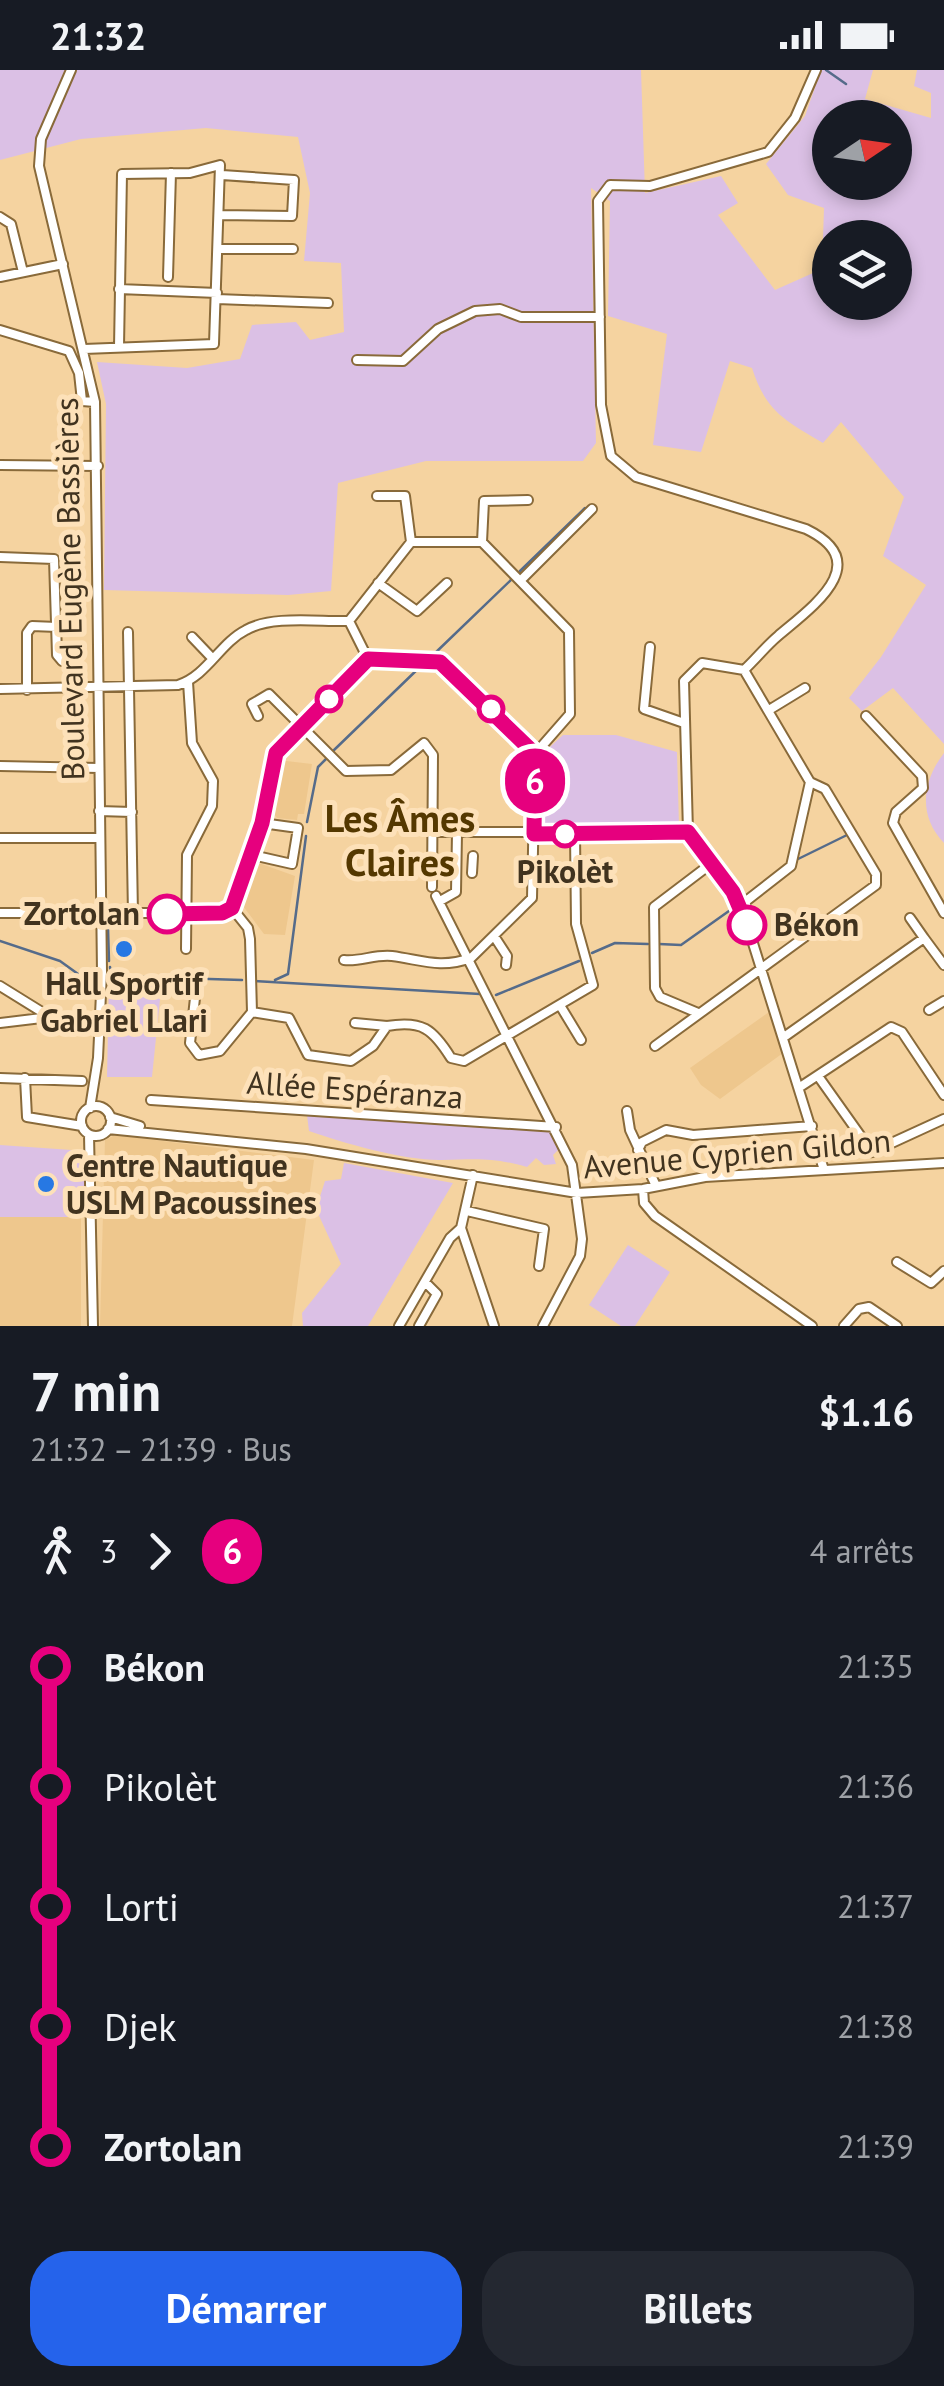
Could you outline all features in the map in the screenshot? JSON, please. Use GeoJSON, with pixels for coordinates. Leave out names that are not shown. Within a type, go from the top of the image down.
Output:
{"type":"FeatureCollection","features":[{"type":"Feature","properties":{"kind":"street","name":"Boulevard Eugène Bassières"},"geometry":{"type":"LineString","coordinates":[[71,70],[41,139],[40,166],[96,402],[100,1023],[90,1108]]}},
{"type":"Feature","properties":{"kind":"street"},"geometry":{"type":"LineString","coordinates":[[744,670],[830,590],[838,571],[829,544],[806,529],[623,470],[611,456],[602,422],[598,202],[602,190],[613,184],[650,186],[768,152],[795,118],[816,70]]}},
{"type":"Feature","properties":{"kind":"street"},"geometry":{"type":"LineString","coordinates":[[84,349],[210,347],[217,296],[221,170]]}},
{"type":"Feature","properties":{"kind":"street"},"geometry":{"type":"LineString","coordinates":[[119,348],[122,174],[221,170],[294,180],[292,216],[219,215]]}},
{"type":"Feature","properties":{"kind":"street"},"geometry":{"type":"LineString","coordinates":[[168,278],[171,173]]}},
{"type":"Feature","properties":{"kind":"street"},"geometry":{"type":"LineString","coordinates":[[0,218],[11,224],[23,272]]}},
{"type":"Feature","properties":{"kind":"street"},"geometry":{"type":"LineString","coordinates":[[218,249],[293,249]]}},
{"type":"Feature","properties":{"kind":"street"},"geometry":{"type":"LineString","coordinates":[[0,278],[63,264]]}},
{"type":"Feature","properties":{"kind":"street"},"geometry":{"type":"LineString","coordinates":[[119,290],[328,303]]}},
{"type":"Feature","properties":{"kind":"street"},"geometry":{"type":"LineString","coordinates":[[357,360],[403,360],[438,329],[474,311],[500,309],[521,317],[600,316]]}},
{"type":"Feature","properties":{"kind":"street"},"geometry":{"type":"LineString","coordinates":[[0,330],[69,352],[78,374],[82,402],[96,402]]}},
{"type":"Feature","properties":{"kind":"street"},"geometry":{"type":"LineString","coordinates":[[0,466],[98,466]]}},
{"type":"Feature","properties":{"kind":"street"},"geometry":{"type":"LineString","coordinates":[[349,621],[411,542],[405,496],[377,496]]}},
{"type":"Feature","properties":{"kind":"street"},"geometry":{"type":"LineString","coordinates":[[482,542],[484,501],[528,500]]}},
{"type":"Feature","properties":{"kind":"street"},"geometry":{"type":"LineString","coordinates":[[522,578],[592,509]]}},
{"type":"Feature","properties":{"kind":"street"},"geometry":{"type":"LineString","coordinates":[[344,960],[393,956],[440,966],[471,958],[532,898],[535,754],[570,714],[568,631],[522,578],[482,542],[411,542]]}},
{"type":"Feature","properties":{"kind":"street"},"geometry":{"type":"LineString","coordinates":[[0,557],[54,559],[57,656],[62,660]]}},
{"type":"Feature","properties":{"kind":"street"},"geometry":{"type":"LineString","coordinates":[[378,583],[418,612],[446,583]]}},
{"type":"Feature","properties":{"kind":"street"},"geometry":{"type":"LineString","coordinates":[[0,689],[99,690],[188,682],[243,631],[258,625],[349,621]]}},
{"type":"Feature","properties":{"kind":"street"},"geometry":{"type":"LineString","coordinates":[[349,621],[368,659]]}},
{"type":"Feature","properties":{"kind":"street"},"geometry":{"type":"LineString","coordinates":[[28,690],[27,633],[32,626],[57,626]]}},
{"type":"Feature","properties":{"kind":"street"},"geometry":{"type":"LineString","coordinates":[[128,632],[132,685],[133,914]]}},
{"type":"Feature","properties":{"kind":"street"},"geometry":{"type":"LineString","coordinates":[[192,637],[212,659]]}},
{"type":"Feature","properties":{"kind":"street"},"geometry":{"type":"LineString","coordinates":[[650,647],[644,709],[684,724]]}},
{"type":"Feature","properties":{"kind":"street"},"geometry":{"type":"LineString","coordinates":[[0,913],[100,916],[222,913],[232,908],[262,823],[276,753],[368,659],[440,662],[535,754]]}},
{"type":"Feature","properties":{"kind":"street"},"geometry":{"type":"LineString","coordinates":[[655,1046],[761,966],[878,882],[827,792],[810,782],[744,670],[710,662],[694,666],[684,681],[688,832],[741,905],[761,966],[800,1087],[824,1170]]}},
{"type":"Feature","properties":{"kind":"street"},"geometry":{"type":"LineString","coordinates":[[186,949],[187,855],[212,806],[213,781],[192,743],[188,682]]}},
{"type":"Feature","properties":{"kind":"street"},"geometry":{"type":"LineString","coordinates":[[769,710],[804,688]]}},
{"type":"Feature","properties":{"kind":"street"},"geometry":{"type":"LineString","coordinates":[[258,716],[252,704],[269,694],[346,771],[391,770],[424,744],[433,755],[436,895],[556,1127],[577,1192],[580,1256],[542,1326]]}},
{"type":"Feature","properties":{"kind":"street"},"geometry":{"type":"LineString","coordinates":[[866,716],[922,776],[923,788],[896,812],[893,821],[944,913]]}},
{"type":"Feature","properties":{"kind":"street"},"geometry":{"type":"LineString","coordinates":[[0,766],[99,768]]}},
{"type":"Feature","properties":{"kind":"street"},"geometry":{"type":"LineString","coordinates":[[741,905],[791,866],[810,782]]}},
{"type":"Feature","properties":{"kind":"street"},"geometry":{"type":"LineString","coordinates":[[99,812],[132,812]]}},
{"type":"Feature","properties":{"kind":"street"},"geometry":{"type":"LineString","coordinates":[[252,855],[285,866],[292,864],[298,828],[262,823]]}},
{"type":"Feature","properties":{"kind":"street"},"geometry":{"type":"LineString","coordinates":[[434,832],[688,832]]}},
{"type":"Feature","properties":{"kind":"street"},"geometry":{"type":"LineString","coordinates":[[436,895],[456,892],[457,833]]}},
{"type":"Feature","properties":{"kind":"street"},"geometry":{"type":"LineString","coordinates":[[356,1023],[425,1025],[458,1062],[509,1037],[593,985],[576,924],[575,833]]}},
{"type":"Feature","properties":{"kind":"street"},"geometry":{"type":"LineString","coordinates":[[0,838],[99,838]]}},
{"type":"Feature","properties":{"kind":"street"},"geometry":{"type":"LineString","coordinates":[[698,1013],[660,998],[655,988],[654,906],[712,863]]}},
{"type":"Feature","properties":{"kind":"street"},"geometry":{"type":"LineString","coordinates":[[457,865],[472,864]]}},
{"type":"Feature","properties":{"kind":"street"},"geometry":{"type":"LineString","coordinates":[[195,998],[190,1043],[199,1055],[220,1051],[252,1012],[248,928],[232,908]]}},
{"type":"Feature","properties":{"kind":"street"},"geometry":{"type":"LineString","coordinates":[[910,918],[944,965]]}},
{"type":"Feature","properties":{"kind":"street"},"geometry":{"type":"LineString","coordinates":[[494,936],[507,956],[506,965]]}},
{"type":"Feature","properties":{"kind":"street"},"geometry":{"type":"LineString","coordinates":[[784,1037],[924,938]]}},
{"type":"Feature","properties":{"kind":"street"},"geometry":{"type":"LineString","coordinates":[[0,986],[50,1018]]}},
{"type":"Feature","properties":{"kind":"street"},"geometry":{"type":"LineString","coordinates":[[928,1010],[944,1001]]}},
{"type":"Feature","properties":{"kind":"street"},"geometry":{"type":"LineString","coordinates":[[561,1007],[581,1040]]}},
{"type":"Feature","properties":{"kind":"street"},"geometry":{"type":"LineString","coordinates":[[31,1021],[33,1008]]}},
{"type":"Feature","properties":{"kind":"street"},"geometry":{"type":"LineString","coordinates":[[252,1012],[289,1018],[308,1055],[325,1061],[362,1056],[387,1026]]}},
{"type":"Feature","properties":{"kind":"street"},"geometry":{"type":"LineString","coordinates":[[0,1023],[50,1018],[100,1023]]}},
{"type":"Feature","properties":{"kind":"street"},"geometry":{"type":"LineString","coordinates":[[800,1087],[884,1030],[898,1028],[944,1095]]}},
{"type":"Feature","properties":{"kind":"street","name":"Boulevard Eugène Bassières"},"geometry":{"type":"LineString","coordinates":[[98,1058],[101,1108]]}},
{"type":"Feature","properties":{"kind":"street"},"geometry":{"type":"LineString","coordinates":[[818,1076],[872,1152],[944,1119]]}},
{"type":"Feature","properties":{"kind":"street"},"geometry":{"type":"LineString","coordinates":[[0,1078],[82,1081]]}},
{"type":"Feature","properties":{"kind":"street"},"geometry":{"type":"LineString","coordinates":[[25,1078],[26,1117],[82,1126],[90,1135],[94,1173],[92,1326]]}},
{"type":"Feature","properties":{"kind":"street","name":"Allée Espéranza"},"geometry":{"type":"LineString","coordinates":[[151,1100],[556,1127]]}},
{"type":"Feature","properties":{"kind":"street"},"geometry":{"type":"LineString","coordinates":[[62,1121],[82,1116],[90,1108],[101,1108],[110,1116],[94,1173]]}},
{"type":"Feature","properties":{"kind":"street"},"geometry":{"type":"LineString","coordinates":[[628,1111],[638,1150],[656,1186]]}},
{"type":"Feature","properties":{"kind":"street"},"geometry":{"type":"LineString","coordinates":[[82,1116],[82,1126]]}},
{"type":"Feature","properties":{"kind":"street","name":"Avenue Cyprien Gildon"},"geometry":{"type":"LineString","coordinates":[[110,1116],[137,1125],[577,1192],[642,1189],[705,1176],[944,1163]]}},
{"type":"Feature","properties":{"kind":"street"},"geometry":{"type":"LineString","coordinates":[[638,1150],[642,1142],[666,1130],[693,1135],[812,1126]]}},
{"type":"Feature","properties":{"kind":"street"},"geometry":{"type":"LineString","coordinates":[[90,1135],[104,1133]]}},
{"type":"Feature","properties":{"kind":"street","name":"Avenue Cyprien Gildon"},"geometry":{"type":"LineString","coordinates":[[104,1133],[238,1140]]}},
{"type":"Feature","properties":{"kind":"street"},"geometry":{"type":"LineString","coordinates":[[400,1326],[459,1230],[473,1175]]}},
{"type":"Feature","properties":{"kind":"street"},"geometry":{"type":"LineString","coordinates":[[642,1189],[644,1202],[655,1216],[812,1326]]}},
{"type":"Feature","properties":{"kind":"street"},"geometry":{"type":"LineString","coordinates":[[466,1211],[545,1230],[539,1266]]}},
{"type":"Feature","properties":{"kind":"street"},"geometry":{"type":"LineString","coordinates":[[459,1230],[491,1326]]}},
{"type":"Feature","properties":{"kind":"street"},"geometry":{"type":"LineString","coordinates":[[897,1262],[931,1283],[944,1271]]}},
{"type":"Feature","properties":{"kind":"street"},"geometry":{"type":"LineString","coordinates":[[419,1326],[437,1294],[425,1282]]}},
{"type":"Feature","properties":{"kind":"street"},"geometry":{"type":"LineString","coordinates":[[844,1326],[860,1310],[870,1307],[897,1326]]}},
{"type":"Feature","properties":{"kind":"shaded area"},"geometry":{"type":"Polygon","coordinates":[[[0,70],[641,70],[645,193],[721,176],[738,203],[718,215],[775,290],[812,273],[812,320],[912,320],[912,220],[824,220],[824,208],[788,195],[766,164],[805,116],[821,70],[873,70],[865,99],[868,100],[812,100],[812,200],[912,200],[912,113],[931,118],[931,93],[914,86],[917,70],[944,70],[944,744],[893,688],[862,711],[849,698],[881,657],[926,585],[883,556],[904,497],[841,422],[823,443],[771,405],[752,368],[730,361],[701,452],[653,445],[667,334],[608,316],[610,201],[591,188],[596,443],[583,461],[426,461],[338,483],[331,591],[288,595],[104,590],[106,404],[97,362],[187,368],[240,359],[252,325],[296,322],[310,340],[344,332],[341,263],[304,261],[310,193],[298,137],[206,128],[81,139],[0,160],[0,70]]]}},
{"type":"Feature","properties":{"kind":"shaded area"},"geometry":{"type":"Polygon","coordinates":[[[563,735],[616,735],[677,752],[679,826],[542,826],[540,756],[563,735]]]}},
{"type":"Feature","properties":{"kind":"shaded area"},"geometry":{"type":"Polygon","coordinates":[[[944,753],[944,843],[930,821],[926,798],[931,775],[944,753]]]}},
{"type":"Feature","properties":{"kind":"shaded area"},"geometry":{"type":"Polygon","coordinates":[[[278,760],[312,764],[304,814],[298,814],[297,820],[277,818],[269,807],[278,760]]]}},
{"type":"Feature","properties":{"kind":"shaded area"},"geometry":{"type":"Polygon","coordinates":[[[256,862],[295,876],[285,935],[264,934],[240,902],[256,862]]]}},
{"type":"Feature","properties":{"kind":"shaded area"},"geometry":{"type":"Polygon","coordinates":[[[162,980],[152,1077],[107,1077],[109,982],[162,980]]]}},
{"type":"Feature","properties":{"kind":"shaded area"},"geometry":{"type":"Polygon","coordinates":[[[769,1012],[783,1053],[720,1099],[701,1085],[690,1068],[769,1012]]]}},
{"type":"Feature","properties":{"kind":"shaded area"},"geometry":{"type":"Polygon","coordinates":[[[307,1115],[554,1130],[560,1148],[553,1155],[556,1164],[544,1165],[536,1158],[527,1167],[494,1160],[411,1158],[309,1131],[307,1115]]]}},
{"type":"Feature","properties":{"kind":"shaded area"},"geometry":{"type":"Polygon","coordinates":[[[115,1135],[314,1160],[292,1326],[100,1326],[105,1140],[115,1135]]]}},
{"type":"Feature","properties":{"kind":"shaded area","name":"Centre Nautique USLM Pacoussines"},"geometry":{"type":"Polygon","coordinates":[[[0,1145],[86,1151],[86,1217],[0,1217],[0,1145]]]}},
{"type":"Feature","properties":{"kind":"shaded area"},"geometry":{"type":"Polygon","coordinates":[[[344,1163],[453,1183],[368,1326],[303,1326],[302,1313],[341,1264],[316,1209],[325,1181],[341,1179],[344,1163]]]}},
{"type":"Feature","properties":{"kind":"shaded area"},"geometry":{"type":"Polygon","coordinates":[[[0,1217],[81,1217],[81,1326],[0,1326],[0,1217]]]}},
{"type":"Feature","properties":{"kind":"shaded area"},"geometry":{"type":"Polygon","coordinates":[[[628,1245],[670,1272],[635,1326],[621,1326],[589,1305],[628,1245]]]}},
{"type":"Feature","properties":{"kind":"waterway"},"geometry":{"type":"LineString","coordinates":[[826,70],[846,84]]}},
{"type":"Feature","properties":{"kind":"waterway"},"geometry":{"type":"LineString","coordinates":[[520,571],[585,508]]}},
{"type":"Feature","properties":{"kind":"waterway"},"geometry":{"type":"LineString","coordinates":[[432,656],[513,578]]}},
{"type":"Feature","properties":{"kind":"waterway"},"geometry":{"type":"LineString","coordinates":[[333,751],[422,665]]}},
{"type":"Feature","properties":{"kind":"waterway"},"geometry":{"type":"LineString","coordinates":[[307,822],[318,767],[326,759]]}},
{"type":"Feature","properties":{"kind":"waterway"},"geometry":{"type":"LineString","coordinates":[[794,861],[847,835]]}},
{"type":"Feature","properties":{"kind":"waterway"},"geometry":{"type":"LineString","coordinates":[[275,980],[288,974],[306,836]]}},
{"type":"Feature","properties":{"kind":"waterway"},"geometry":{"type":"LineString","coordinates":[[659,944],[681,945],[736,906]]}},
{"type":"Feature","properties":{"kind":"waterway"},"geometry":{"type":"LineString","coordinates":[[109,961],[108,928],[126,921]]}},
{"type":"Feature","properties":{"kind":"waterway"},"geometry":{"type":"LineString","coordinates":[[130,921],[136,921]]}},
{"type":"Feature","properties":{"kind":"waterway"},"geometry":{"type":"LineString","coordinates":[[0,941],[60,961],[85,979],[95,978]]}},
{"type":"Feature","properties":{"kind":"waterway"},"geometry":{"type":"LineString","coordinates":[[592,953],[615,943],[648,944]]}},
{"type":"Feature","properties":{"kind":"waterway"},"geometry":{"type":"LineString","coordinates":[[496,995],[579,961]]}},
{"type":"Feature","properties":{"kind":"waterway"},"geometry":{"type":"LineString","coordinates":[[110,967],[111,976],[242,980]]}},
{"type":"Feature","properties":{"kind":"waterway"},"geometry":{"type":"LineString","coordinates":[[254,981],[480,994]]}},
{"type":"Feature","properties":{"kind":"bus line","name":"6"},"geometry":{"type":"LineString","coordinates":[[167,914],[222,913],[232,908],[262,823],[276,753],[368,659],[425,658],[451,670],[535,754],[534,834],[688,832],[733,892],[747,925]]}},
{"type":"Feature","properties":{"kind":"place","name":"Pikolèt"},"geometry":{"type":"Point","coordinates":[565,834]}},
{"type":"Feature","properties":{"kind":"place","name":"Zortolan"},"geometry":{"type":"Point","coordinates":[167,914]}},
{"type":"Feature","properties":{"kind":"place","name":"Békon"},"geometry":{"type":"Point","coordinates":[747,925]}},
{"type":"Feature","properties":{"kind":"place","name":"Hall Sportif Gabriel Llari"},"geometry":{"type":"Point","coordinates":[124,949]}},
{"type":"Feature","properties":{"kind":"place","name":"Centre Nautique USLM Pacoussines"},"geometry":{"type":"Point","coordinates":[46,1184]}},
{"type":"Feature","properties":{"kind":"district","name":"Les Âmes Claires"},"geometry":{"type":"Point","coordinates":[400,841]}}]}
